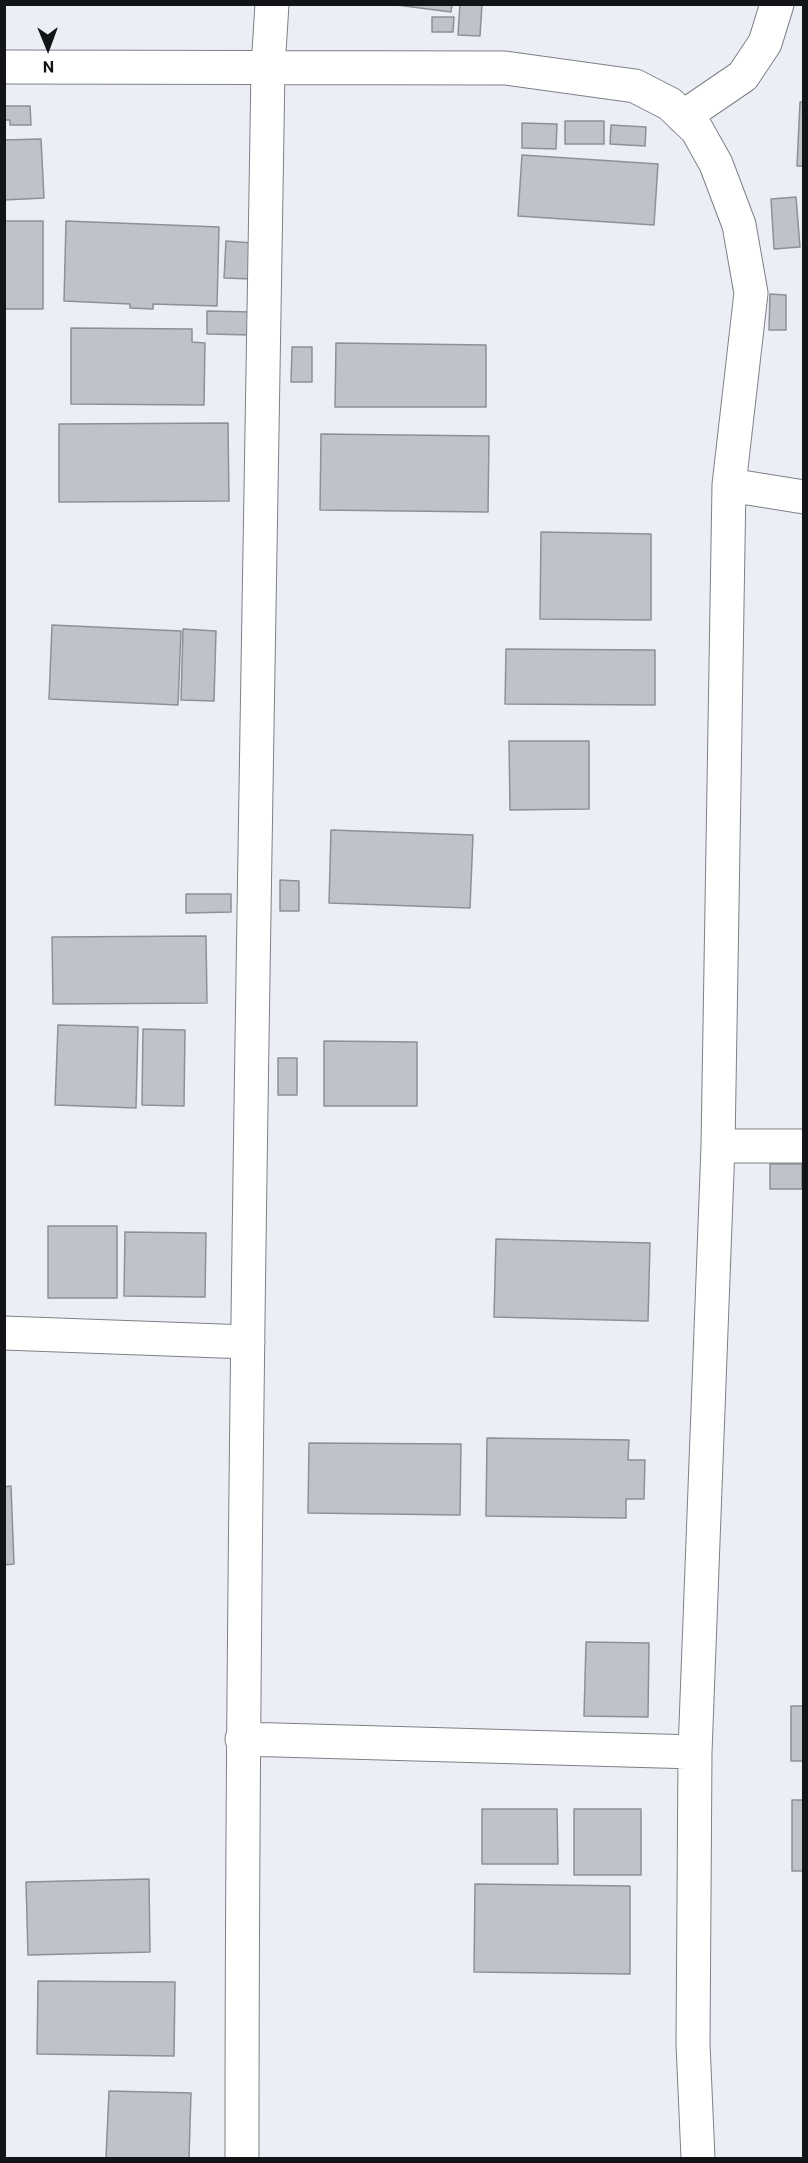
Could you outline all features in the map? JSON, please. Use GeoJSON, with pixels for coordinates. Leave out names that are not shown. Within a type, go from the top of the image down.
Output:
{"type":"FeatureCollection","features":[{"type":"Feature","properties":{"kind":"street"},"geometry":{"type":"LineString","coordinates":[[242,2158],[242,1739],[268,68],[272,4]]}},
{"type":"Feature","properties":{"kind":"street"},"geometry":{"type":"LineString","coordinates":[[683,117],[743,76],[765,43],[777,4]]}},
{"type":"Feature","properties":{"kind":"street"},"geometry":{"type":"LineString","coordinates":[[4,67],[506,68],[635,86],[670,104],[697,130],[716,164],[739,225],[752,293],[729,485],[718,1146],[695,1752],[693,2044],[698,2158]]}},
{"type":"Feature","properties":{"kind":"street"},"geometry":{"type":"LineString","coordinates":[[729,485],[804,497]]}},
{"type":"Feature","properties":{"kind":"street"},"geometry":{"type":"LineString","coordinates":[[718,1146],[804,1146]]}},
{"type":"Feature","properties":{"kind":"street"},"geometry":{"type":"LineString","coordinates":[[4,1333],[248,1342]]}},
{"type":"Feature","properties":{"kind":"street"},"geometry":{"type":"LineString","coordinates":[[242,1739],[695,1752]]}},
{"type":"Feature","properties":{"kind":"building"},"geometry":{"type":"Polygon","coordinates":[[[389,4],[452,4],[451,12],[389,4]]]}},
{"type":"Feature","properties":{"kind":"building"},"geometry":{"type":"Polygon","coordinates":[[[460,4],[482,4],[480,36],[458,35],[460,4]]]}},
{"type":"Feature","properties":{"kind":"building"},"geometry":{"type":"Polygon","coordinates":[[[432,17],[454,17],[453,32],[432,32],[432,17]]]}},
{"type":"Feature","properties":{"kind":"building"},"geometry":{"type":"Polygon","coordinates":[[[800,102],[804,102],[804,166],[797,166],[800,102]]]}},
{"type":"Feature","properties":{"kind":"building"},"geometry":{"type":"Polygon","coordinates":[[[4,106],[30,106],[31,125],[10,125],[10,120],[4,120],[4,106]]]}},
{"type":"Feature","properties":{"kind":"building"},"geometry":{"type":"Polygon","coordinates":[[[565,121],[604,121],[604,144],[565,144],[565,121]]]}},
{"type":"Feature","properties":{"kind":"building"},"geometry":{"type":"Polygon","coordinates":[[[522,123],[557,124],[556,149],[522,148],[522,123]]]}},
{"type":"Feature","properties":{"kind":"building"},"geometry":{"type":"Polygon","coordinates":[[[611,125],[646,127],[645,146],[610,144],[611,125]]]}},
{"type":"Feature","properties":{"kind":"building"},"geometry":{"type":"Polygon","coordinates":[[[41,139],[44,198],[4,200],[4,140],[41,139]]]}},
{"type":"Feature","properties":{"kind":"building"},"geometry":{"type":"Polygon","coordinates":[[[522,155],[658,164],[654,225],[518,216],[522,155]]]}},
{"type":"Feature","properties":{"kind":"building"},"geometry":{"type":"Polygon","coordinates":[[[796,197],[800,247],[774,249],[771,199],[796,197]]]}},
{"type":"Feature","properties":{"kind":"building"},"geometry":{"type":"Polygon","coordinates":[[[4,221],[43,221],[43,309],[4,309],[4,221]]]}},
{"type":"Feature","properties":{"kind":"building"},"geometry":{"type":"Polygon","coordinates":[[[66,221],[219,227],[217,306],[153,304],[153,309],[130,308],[130,304],[64,301],[66,221]]]}},
{"type":"Feature","properties":{"kind":"building"},"geometry":{"type":"Polygon","coordinates":[[[226,241],[253,243],[252,279],[224,278],[226,241]]]}},
{"type":"Feature","properties":{"kind":"building"},"geometry":{"type":"Polygon","coordinates":[[[770,294],[786,295],[786,330],[769,330],[770,294]]]}},
{"type":"Feature","properties":{"kind":"building"},"geometry":{"type":"Polygon","coordinates":[[[207,311],[252,312],[252,335],[207,334],[207,311]]]}},
{"type":"Feature","properties":{"kind":"building"},"geometry":{"type":"Polygon","coordinates":[[[71,328],[192,329],[192,342],[205,343],[204,405],[71,404],[71,328]]]}},
{"type":"Feature","properties":{"kind":"building"},"geometry":{"type":"Polygon","coordinates":[[[336,343],[486,345],[486,407],[335,407],[336,343]]]}},
{"type":"Feature","properties":{"kind":"building"},"geometry":{"type":"Polygon","coordinates":[[[292,347],[312,347],[312,382],[291,382],[292,347]]]}},
{"type":"Feature","properties":{"kind":"building"},"geometry":{"type":"Polygon","coordinates":[[[228,423],[229,501],[59,502],[59,424],[228,423]]]}},
{"type":"Feature","properties":{"kind":"building"},"geometry":{"type":"Polygon","coordinates":[[[321,434],[489,436],[488,512],[320,510],[321,434]]]}},
{"type":"Feature","properties":{"kind":"building"},"geometry":{"type":"Polygon","coordinates":[[[541,532],[651,534],[651,620],[540,619],[541,532]]]}},
{"type":"Feature","properties":{"kind":"building"},"geometry":{"type":"Polygon","coordinates":[[[52,625],[181,631],[178,705],[49,699],[52,625]]]}},
{"type":"Feature","properties":{"kind":"building"},"geometry":{"type":"Polygon","coordinates":[[[183,629],[216,631],[214,701],[181,700],[183,629]]]}},
{"type":"Feature","properties":{"kind":"building"},"geometry":{"type":"Polygon","coordinates":[[[506,649],[655,650],[655,705],[505,704],[506,649]]]}},
{"type":"Feature","properties":{"kind":"building"},"geometry":{"type":"Polygon","coordinates":[[[509,741],[589,741],[589,809],[510,810],[509,741]]]}},
{"type":"Feature","properties":{"kind":"building"},"geometry":{"type":"Polygon","coordinates":[[[331,830],[473,835],[470,908],[329,903],[331,830]]]}},
{"type":"Feature","properties":{"kind":"building"},"geometry":{"type":"Polygon","coordinates":[[[280,880],[299,881],[299,911],[280,911],[280,880]]]}},
{"type":"Feature","properties":{"kind":"building"},"geometry":{"type":"Polygon","coordinates":[[[186,894],[231,894],[231,912],[186,913],[186,894]]]}},
{"type":"Feature","properties":{"kind":"building"},"geometry":{"type":"Polygon","coordinates":[[[206,936],[207,1003],[53,1004],[52,937],[206,936]]]}},
{"type":"Feature","properties":{"kind":"building"},"geometry":{"type":"Polygon","coordinates":[[[58,1025],[138,1027],[136,1108],[55,1105],[58,1025]]]}},
{"type":"Feature","properties":{"kind":"building"},"geometry":{"type":"Polygon","coordinates":[[[143,1029],[185,1030],[184,1106],[142,1105],[143,1029]]]}},
{"type":"Feature","properties":{"kind":"building"},"geometry":{"type":"Polygon","coordinates":[[[324,1041],[417,1042],[417,1106],[324,1106],[324,1041]]]}},
{"type":"Feature","properties":{"kind":"building"},"geometry":{"type":"Polygon","coordinates":[[[278,1058],[297,1058],[297,1095],[278,1095],[278,1058]]]}},
{"type":"Feature","properties":{"kind":"building"},"geometry":{"type":"Polygon","coordinates":[[[770,1164],[802,1164],[802,1189],[770,1189],[770,1164]]]}},
{"type":"Feature","properties":{"kind":"building"},"geometry":{"type":"Polygon","coordinates":[[[48,1226],[117,1226],[117,1298],[48,1298],[48,1226]]]}},
{"type":"Feature","properties":{"kind":"building"},"geometry":{"type":"Polygon","coordinates":[[[125,1232],[206,1233],[205,1297],[124,1296],[125,1232]]]}},
{"type":"Feature","properties":{"kind":"building"},"geometry":{"type":"Polygon","coordinates":[[[496,1239],[650,1243],[648,1321],[494,1317],[496,1239]]]}},
{"type":"Feature","properties":{"kind":"building"},"geometry":{"type":"Polygon","coordinates":[[[487,1438],[629,1440],[628,1460],[645,1460],[644,1499],[626,1499],[626,1518],[486,1516],[487,1438]]]}},
{"type":"Feature","properties":{"kind":"building"},"geometry":{"type":"Polygon","coordinates":[[[309,1443],[461,1444],[460,1515],[308,1513],[309,1443]]]}},
{"type":"Feature","properties":{"kind":"building"},"geometry":{"type":"Polygon","coordinates":[[[11,1486],[14,1564],[4,1565],[4,1487],[11,1486]]]}},
{"type":"Feature","properties":{"kind":"building"},"geometry":{"type":"Polygon","coordinates":[[[586,1642],[649,1643],[648,1717],[584,1716],[586,1642]]]}},
{"type":"Feature","properties":{"kind":"building"},"geometry":{"type":"Polygon","coordinates":[[[791,1706],[804,1706],[804,1761],[791,1761],[791,1706]]]}},
{"type":"Feature","properties":{"kind":"building"},"geometry":{"type":"Polygon","coordinates":[[[792,1800],[804,1800],[804,1871],[792,1871],[792,1800]]]}},
{"type":"Feature","properties":{"kind":"building"},"geometry":{"type":"Polygon","coordinates":[[[482,1809],[557,1809],[558,1864],[482,1864],[482,1809]]]}},
{"type":"Feature","properties":{"kind":"building"},"geometry":{"type":"Polygon","coordinates":[[[574,1809],[641,1809],[641,1875],[574,1875],[574,1809]]]}},
{"type":"Feature","properties":{"kind":"building"},"geometry":{"type":"Polygon","coordinates":[[[149,1879],[150,1952],[28,1955],[26,1882],[149,1879]]]}},
{"type":"Feature","properties":{"kind":"building"},"geometry":{"type":"Polygon","coordinates":[[[475,1884],[630,1886],[630,1974],[474,1972],[475,1884]]]}},
{"type":"Feature","properties":{"kind":"building"},"geometry":{"type":"Polygon","coordinates":[[[38,1981],[175,1982],[174,2056],[37,2054],[38,1981]]]}},
{"type":"Feature","properties":{"kind":"building"},"geometry":{"type":"Polygon","coordinates":[[[109,2091],[191,2093],[189,2158],[106,2158],[109,2091]]]}}]}
